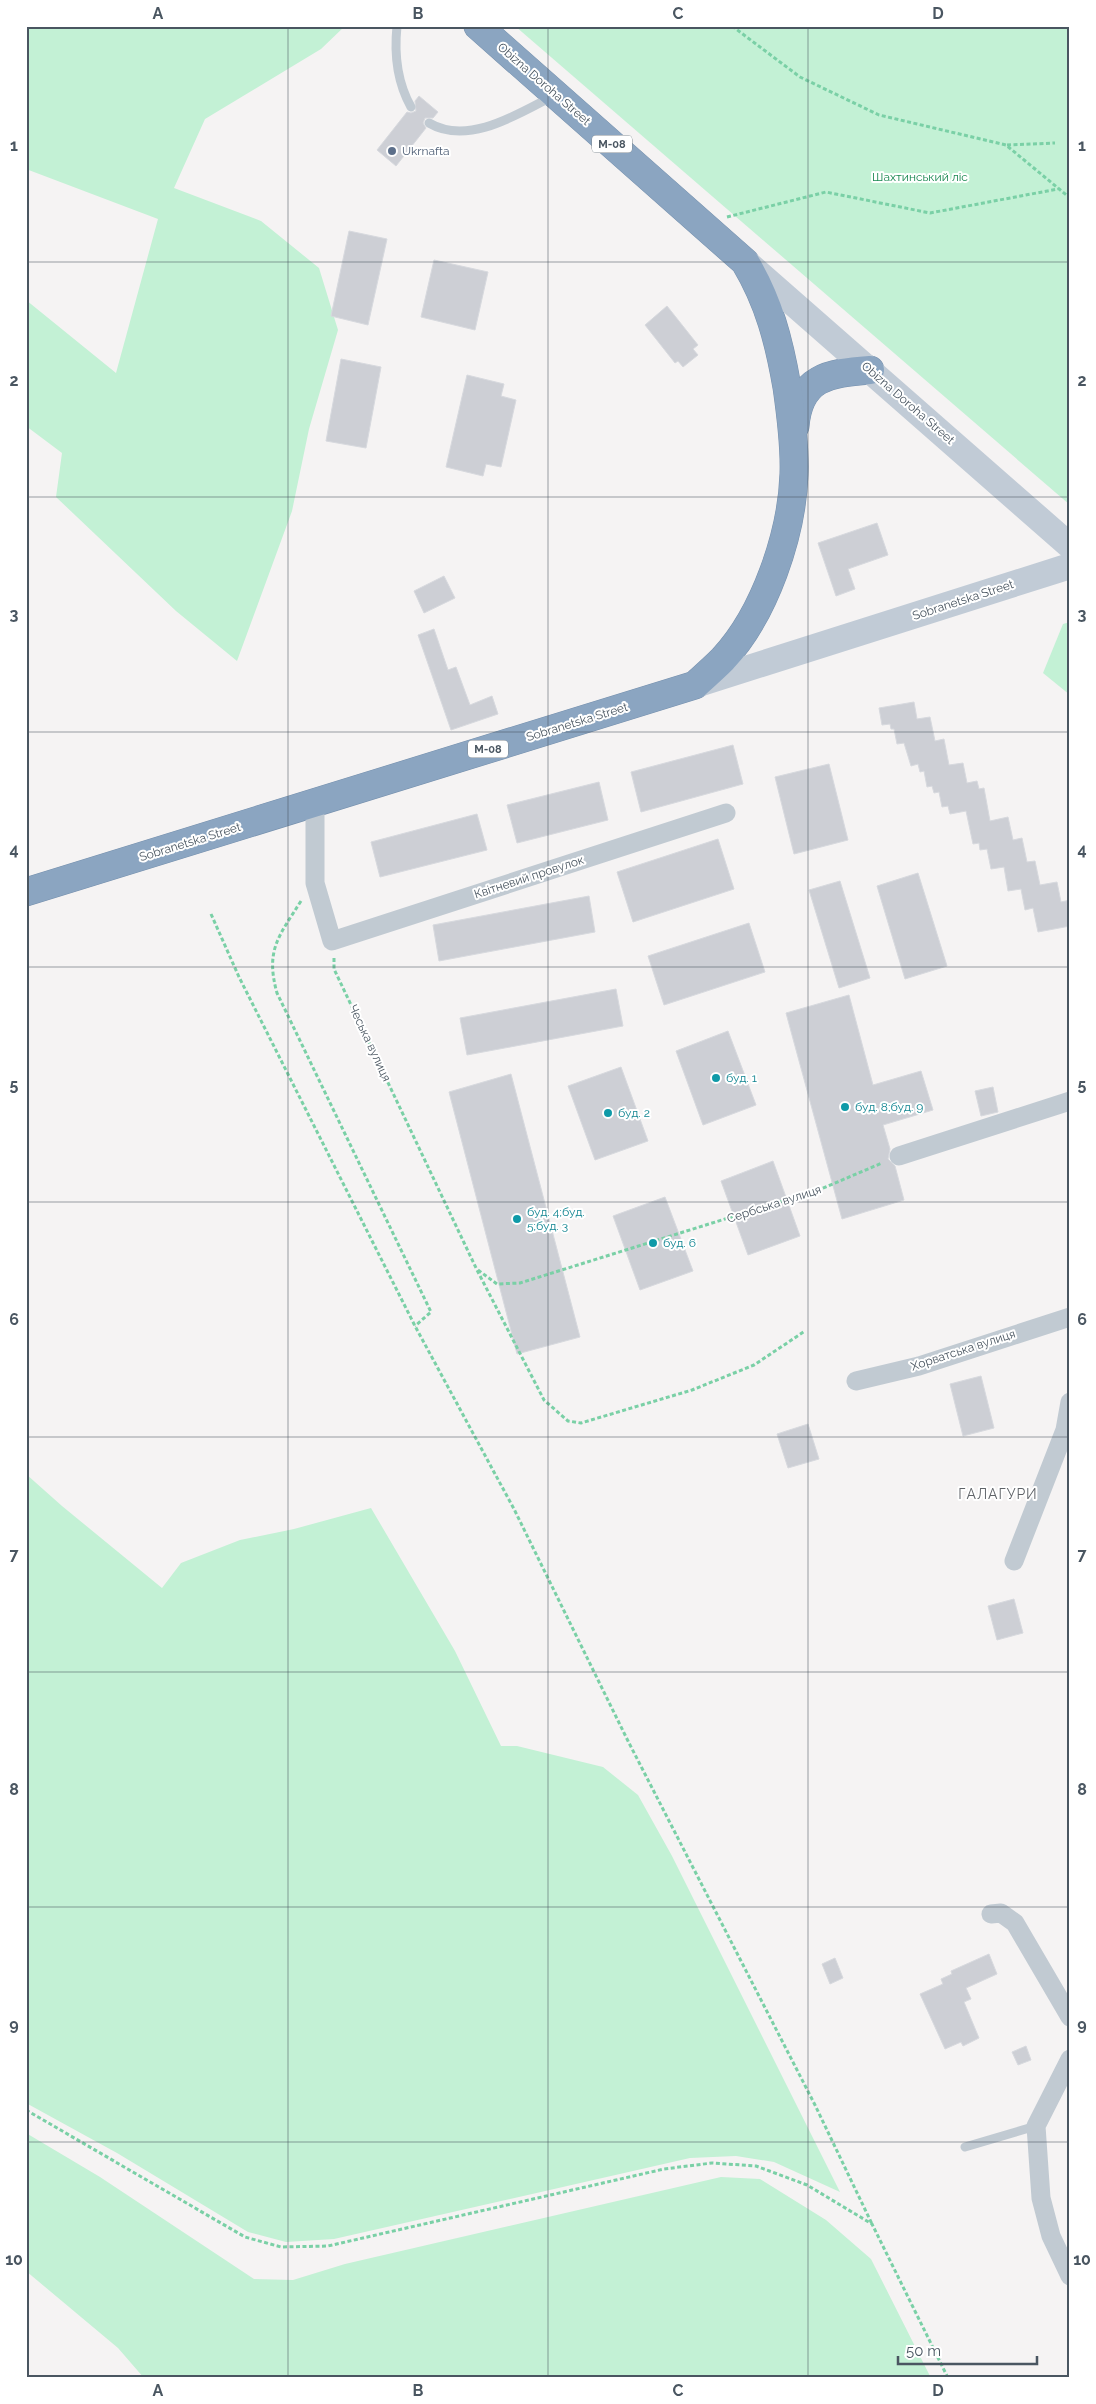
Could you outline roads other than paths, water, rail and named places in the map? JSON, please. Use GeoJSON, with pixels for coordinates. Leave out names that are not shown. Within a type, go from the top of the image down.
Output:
{"type":"FeatureCollection","features":[{"type":"Feature","properties":{"kind":"highway","name":"Obizna Doroha Street"},"geometry":{"type":"LineString","coordinates":[[478,26],[746,262],[762,288],[772,318],[782,359],[794,445],[794,475],[788,525],[768,587],[747,625],[724,658],[696,685]]}},
{"type":"Feature","properties":{"kind":"highway"},"geometry":{"type":"LineString","coordinates":[[794,445],[799,402],[813,384],[831,374],[870,370]]}},
{"type":"Feature","properties":{"kind":"highway","name":"Sobranetska Street"},"geometry":{"type":"LineString","coordinates":[[26,892],[696,685]]}},
{"type":"Feature","properties":{"kind":"main road","name":"Obizna Doroha Street"},"geometry":{"type":"LineString","coordinates":[[746,262],[1070,546]]}},
{"type":"Feature","properties":{"kind":"main road","name":"Sobranetska Street"},"geometry":{"type":"LineString","coordinates":[[696,685],[1070,566]]}},
{"type":"Feature","properties":{"kind":"street","name":"Квітневий провулок"},"geometry":{"type":"LineString","coordinates":[[316,803],[315,883],[332,941],[726,813]]}},
{"type":"Feature","properties":{"kind":"street"},"geometry":{"type":"LineString","coordinates":[[899,1156],[1070,1100]]}},
{"type":"Feature","properties":{"kind":"street","name":"Хорватська вулиця"},"geometry":{"type":"LineString","coordinates":[[856,1381],[919,1366],[1070,1317]]}},
{"type":"Feature","properties":{"kind":"street"},"geometry":{"type":"LineString","coordinates":[[1014,1561],[1065,1430],[1070,1402]]}},
{"type":"Feature","properties":{"kind":"street"},"geometry":{"type":"LineString","coordinates":[[991,1914],[1001,1914],[1015,1923],[1070,2017]]}},
{"type":"Feature","properties":{"kind":"street"},"geometry":{"type":"LineString","coordinates":[[1070,2058],[1036,2126],[1041,2198],[1050,2236],[1070,2276]]}},
{"type":"Feature","properties":{"kind":"lane"},"geometry":{"type":"LineString","coordinates":[[397,26],[396,41],[400,88],[411,107]]}},
{"type":"Feature","properties":{"kind":"lane"},"geometry":{"type":"LineString","coordinates":[[430,123],[440,129],[453,131],[477,129],[513,116],[556,94]]}},
{"type":"Feature","properties":{"kind":"lane"},"geometry":{"type":"LineString","coordinates":[[965,2147],[1036,2126]]}},
{"type":"Feature","properties":{"kind":"place","name":"Ukrnafta"},"geometry":{"type":"Point","coordinates":[392,151]}},
{"type":"Feature","properties":{"kind":"place","name":"буд. 1"},"geometry":{"type":"Point","coordinates":[716,1078]}},
{"type":"Feature","properties":{"kind":"place","name":"буд. 8;буд. 9"},"geometry":{"type":"Point","coordinates":[845,1107]}},
{"type":"Feature","properties":{"kind":"place","name":"буд. 2"},"geometry":{"type":"Point","coordinates":[608,1113]}},
{"type":"Feature","properties":{"kind":"place","name":"буд. 4;буд. 5;буд. 3"},"geometry":{"type":"Point","coordinates":[517,1219]}},
{"type":"Feature","properties":{"kind":"place","name":"буд. 6"},"geometry":{"type":"Point","coordinates":[653,1243]}},
{"type":"Feature","properties":{"kind":"district","name":"ГАЛАГУРИ"},"geometry":{"type":"Point","coordinates":[998,1494]}},
{"type":"Feature","properties":{"kind":"park label","name":"Шахтинський ліс"},"geometry":{"type":"Point","coordinates":[920,177]}}]}
